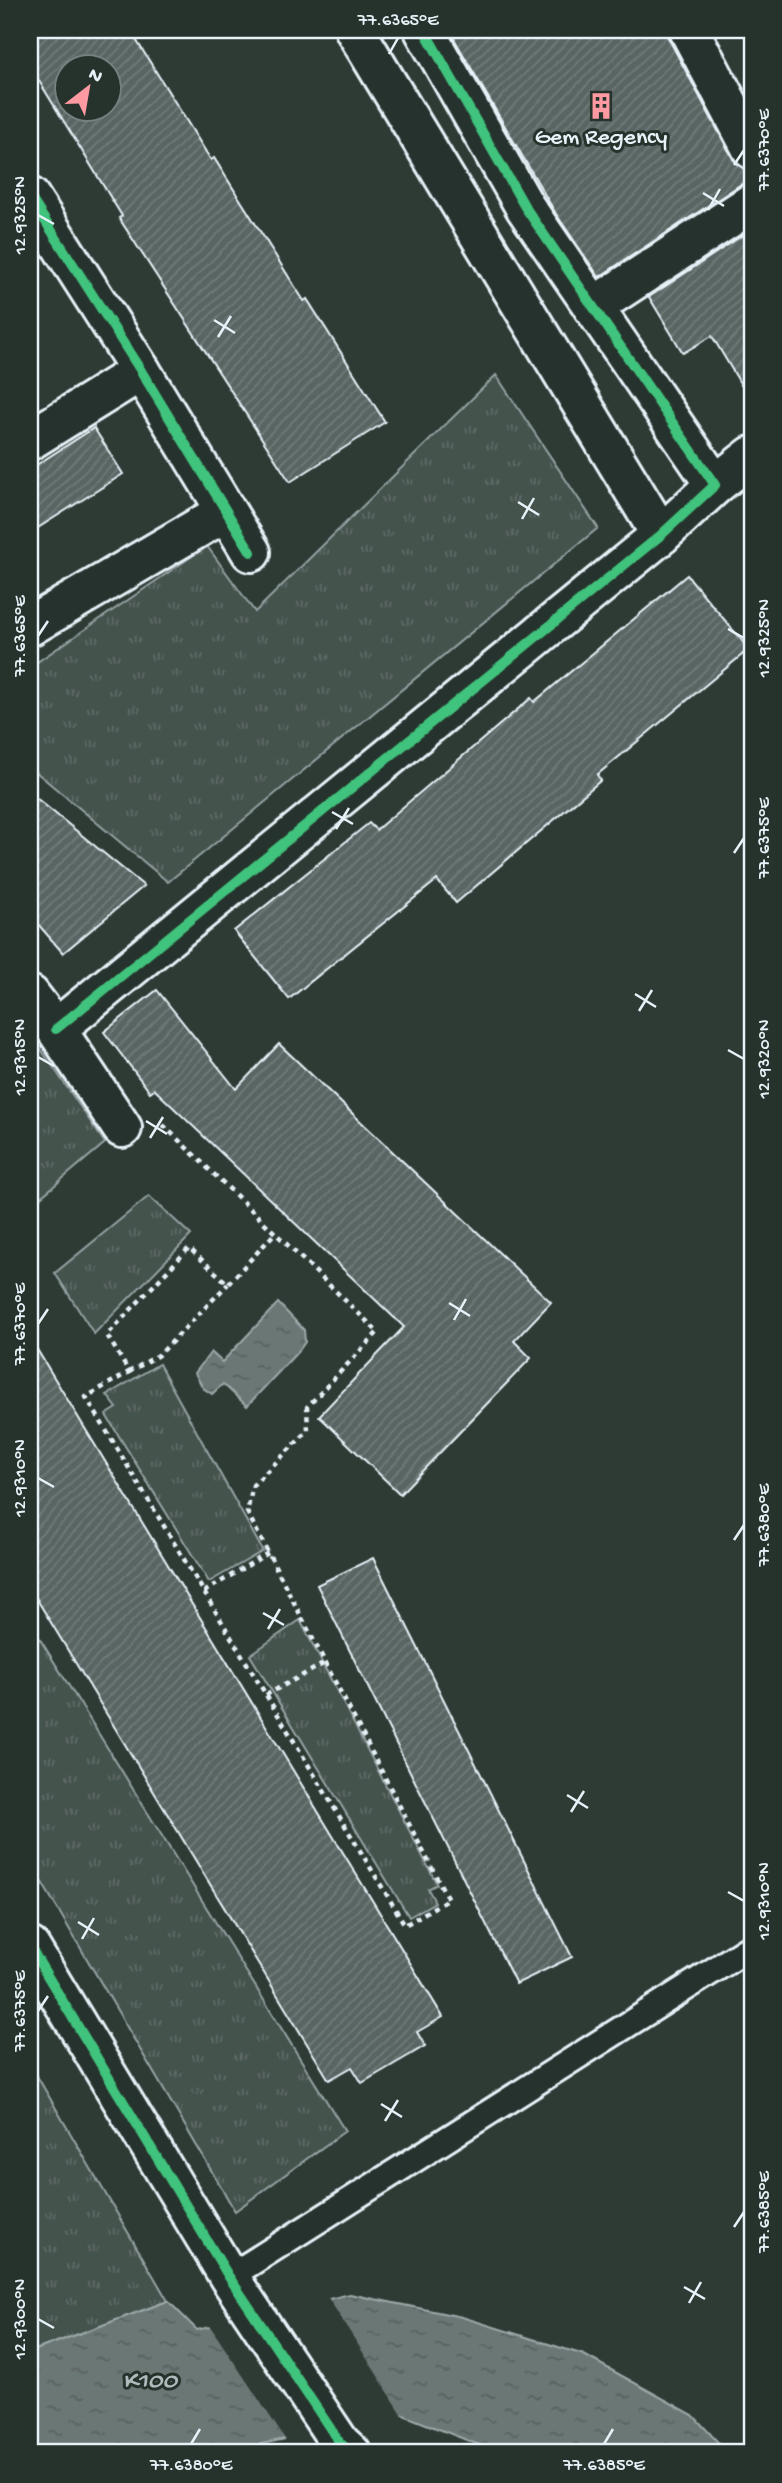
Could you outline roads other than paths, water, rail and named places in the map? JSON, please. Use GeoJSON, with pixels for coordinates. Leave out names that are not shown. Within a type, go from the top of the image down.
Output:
{"type":"FeatureCollection","features":[{"type":"Feature","properties":{"kind":"street"},"geometry":{"type":"LineString","coordinates":[[355,30],[661,535]]}},
{"type":"Feature","properties":{"kind":"street"},"geometry":{"type":"LineString","coordinates":[[424,30],[525,207],[715,485]]}},
{"type":"Feature","properties":{"kind":"street"},"geometry":{"type":"LineString","coordinates":[[689,30],[752,149]]}},
{"type":"Feature","properties":{"kind":"street"},"geometry":{"type":"LineString","coordinates":[[30,197],[141,371],[251,552]]}},
{"type":"Feature","properties":{"kind":"street"},"geometry":{"type":"LineString","coordinates":[[593,307],[752,204]]}},
{"type":"Feature","properties":{"kind":"street"},"geometry":{"type":"LineString","coordinates":[[30,440],[141,371]]}},
{"type":"Feature","properties":{"kind":"street"},"geometry":{"type":"LineString","coordinates":[[56,1028],[661,535],[715,485],[752,456]]}},
{"type":"Feature","properties":{"kind":"street"},"geometry":{"type":"LineString","coordinates":[[30,626],[225,512]]}},
{"type":"Feature","properties":{"kind":"street"},"geometry":{"type":"LineString","coordinates":[[30,995],[138,1129]]}},
{"type":"Feature","properties":{"kind":"street"},"geometry":{"type":"LineString","coordinates":[[30,1947],[229,2277],[346,2450]]}},
{"type":"Feature","properties":{"kind":"lane"},"geometry":{"type":"LineString","coordinates":[[229,2277],[752,1946]]}},
{"type":"Feature","properties":{"kind":"water"},"geometry":{"type":"Polygon","coordinates":[[[278,1303],[304,1330],[305,1342],[300,1349],[247,1406],[223,1384],[212,1394],[203,1388],[195,1373],[211,1352],[222,1362],[278,1303]]]}},
{"type":"Feature","properties":{"kind":"water","name":"K100"},"geometry":{"type":"Polygon","coordinates":[[[350,2294],[462,2317],[584,2355],[693,2415],[728,2453],[499,2453],[401,2414],[220,2453],[30,2453],[30,2352],[168,2301],[197,2330],[350,2294]]]}},
{"type":"Feature","properties":{"kind":"place","name":"Gem Regency"},"geometry":{"type":"Point","coordinates":[601,106]}}]}
